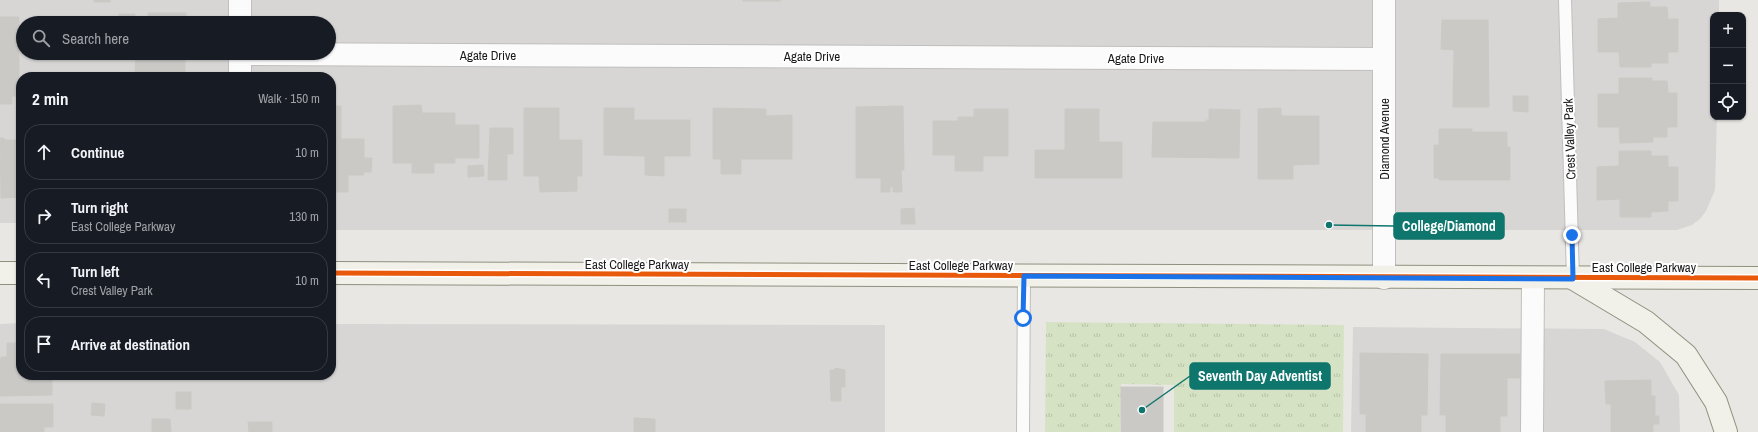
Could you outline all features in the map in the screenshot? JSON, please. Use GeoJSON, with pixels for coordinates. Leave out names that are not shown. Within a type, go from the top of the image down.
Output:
{"type":"FeatureCollection","features":[{"type":"Feature","properties":{"kind":"main road"},"geometry":{"type":"LineString","coordinates":[[0,273],[16,273]]}},
{"type":"Feature","properties":{"kind":"main road","name":"East College Parkway"},"geometry":{"type":"LineString","coordinates":[[336,273],[1573,279],[1758,278]]}},
{"type":"Feature","properties":{"kind":"main road"},"geometry":{"type":"LineString","coordinates":[[1573,279],[1646,322],[1686,355],[1716,402],[1726,432]]}},
{"type":"Feature","properties":{"kind":"street"},"geometry":{"type":"LineString","coordinates":[[240,0],[240,16]]}},
{"type":"Feature","properties":{"kind":"street","name":"Diamond Avenue"},"geometry":{"type":"LineString","coordinates":[[1384,0],[1384,278]]}},
{"type":"Feature","properties":{"kind":"street","name":"Agate Drive"},"geometry":{"type":"LineString","coordinates":[[336,54],[1384,59]]}},
{"type":"Feature","properties":{"kind":"street"},"geometry":{"type":"LineString","coordinates":[[240,60],[240,72]]}},
{"type":"Feature","properties":{"kind":"street"},"geometry":{"type":"LineString","coordinates":[[1532,432],[1533,278]]}},
{"type":"Feature","properties":{"kind":"lane","name":"Crest Valley Park"},"geometry":{"type":"LineString","coordinates":[[1565,0],[1573,279]]}},
{"type":"Feature","properties":{"kind":"lane"},"geometry":{"type":"LineString","coordinates":[[1023,432],[1024,276]]}},
{"type":"Feature","properties":{"kind":"shaded area"},"geometry":{"type":"Polygon","coordinates":[[[0,0],[1719,0],[1719,12],[1710,12],[1710,120],[1717,120],[1715,190],[1706,211],[1700,219],[1692,225],[1677,230],[336,230],[336,72],[16,72],[16,223],[0,223],[0,0]]]}},
{"type":"Feature","properties":{"kind":"shaded area"},"geometry":{"type":"Polygon","coordinates":[[[16,323],[16,380],[336,380],[336,324],[885,325],[885,432],[0,432],[0,324],[16,323]]]}},
{"type":"Feature","properties":{"kind":"shaded area"},"geometry":{"type":"Polygon","coordinates":[[[1353,327],[1604,329],[1635,342],[1660,362],[1679,395],[1680,432],[1351,432],[1353,327]]]}},
{"type":"Feature","properties":{"kind":"green space"},"geometry":{"type":"Polygon","coordinates":[[[1046,322],[1344,325],[1343,432],[1174,432],[1174,385],[1121,384],[1120,432],[1045,432],[1046,322]]]}},
{"type":"Feature","properties":{"kind":"building"},"geometry":{"type":"Polygon","coordinates":[[[94,0],[110,0],[110,2],[94,2],[94,0]]]}},
{"type":"Feature","properties":{"kind":"building"},"geometry":{"type":"Polygon","coordinates":[[[780,0],[780,1],[743,1],[780,0]]]}},
{"type":"Feature","properties":{"kind":"building"},"geometry":{"type":"Polygon","coordinates":[[[1650,2],[1650,7],[1667,7],[1668,19],[1678,19],[1678,52],[1668,52],[1668,63],[1651,63],[1651,67],[1620,67],[1619,52],[1598,52],[1598,19],[1618,18],[1618,3],[1650,2]]]}},
{"type":"Feature","properties":{"kind":"building"},"geometry":{"type":"Polygon","coordinates":[[[148,13],[186,13],[186,16],[148,16],[148,13]]]}},
{"type":"Feature","properties":{"kind":"building"},"geometry":{"type":"Polygon","coordinates":[[[119,14],[135,14],[135,16],[119,16],[119,14]]]}},
{"type":"Feature","properties":{"kind":"building"},"geometry":{"type":"Polygon","coordinates":[[[0,17],[16,17],[16,60],[19,60],[19,72],[16,72],[16,96],[12,96],[12,104],[0,104],[0,17]]]}},
{"type":"Feature","properties":{"kind":"building"},"geometry":{"type":"Polygon","coordinates":[[[1442,20],[1488,20],[1489,107],[1453,107],[1454,50],[1441,49],[1442,20]]]}},
{"type":"Feature","properties":{"kind":"building"},"geometry":{"type":"Polygon","coordinates":[[[136,60],[185,60],[185,72],[135,72],[136,60]]]}},
{"type":"Feature","properties":{"kind":"building"},"geometry":{"type":"Polygon","coordinates":[[[1619,78],[1652,78],[1652,81],[1667,81],[1668,93],[1677,93],[1677,127],[1667,127],[1667,137],[1653,137],[1653,142],[1620,143],[1619,127],[1598,127],[1598,94],[1619,94],[1619,78]]]}},
{"type":"Feature","properties":{"kind":"building"},"geometry":{"type":"Polygon","coordinates":[[[1513,96],[1528,96],[1528,112],[1513,111],[1513,96]]]}},
{"type":"Feature","properties":{"kind":"building"},"geometry":{"type":"Polygon","coordinates":[[[421,105],[422,113],[455,113],[455,125],[479,125],[479,158],[455,158],[455,163],[434,163],[434,173],[412,173],[412,163],[393,163],[393,106],[421,105]]]}},
{"type":"Feature","properties":{"kind":"building"},"geometry":{"type":"Polygon","coordinates":[[[336,106],[341,106],[341,139],[364,139],[364,158],[372,158],[371,172],[363,172],[364,175],[348,175],[348,192],[336,192],[336,106]]]}},
{"type":"Feature","properties":{"kind":"building"},"geometry":{"type":"Polygon","coordinates":[[[903,106],[904,170],[901,170],[902,192],[893,192],[893,187],[890,187],[890,192],[881,192],[881,178],[856,178],[856,107],[903,106]]]}},
{"type":"Feature","properties":{"kind":"building"},"geometry":{"type":"Polygon","coordinates":[[[524,108],[559,108],[559,140],[582,140],[582,176],[577,176],[577,191],[540,192],[539,176],[524,176],[524,108]]]}},
{"type":"Feature","properties":{"kind":"building"},"geometry":{"type":"Polygon","coordinates":[[[604,108],[634,108],[634,120],[690,120],[690,156],[664,156],[664,176],[645,175],[645,156],[604,155],[604,108]]]}},
{"type":"Feature","properties":{"kind":"building"},"geometry":{"type":"Polygon","coordinates":[[[713,108],[766,109],[766,116],[792,115],[792,159],[741,159],[741,174],[721,174],[721,159],[713,159],[713,108]]]}},
{"type":"Feature","properties":{"kind":"building"},"geometry":{"type":"Polygon","coordinates":[[[1281,108],[1281,116],[1319,116],[1319,164],[1293,165],[1293,179],[1258,179],[1258,109],[1281,108]]]}},
{"type":"Feature","properties":{"kind":"building"},"geometry":{"type":"Polygon","coordinates":[[[974,109],[1008,109],[1008,156],[983,156],[983,171],[955,171],[955,155],[933,155],[933,121],[958,121],[958,117],[974,117],[974,109]]]}},
{"type":"Feature","properties":{"kind":"building"},"geometry":{"type":"Polygon","coordinates":[[[1065,109],[1099,109],[1099,142],[1122,142],[1122,178],[1035,178],[1035,150],[1065,150],[1065,109]]]}},
{"type":"Feature","properties":{"kind":"building"},"geometry":{"type":"Polygon","coordinates":[[[1209,109],[1240,110],[1239,158],[1152,157],[1153,122],[1206,122],[1206,120],[1209,120],[1209,109]]]}},
{"type":"Feature","properties":{"kind":"building"},"geometry":{"type":"Polygon","coordinates":[[[490,128],[513,128],[513,154],[507,154],[507,180],[488,180],[490,128]]]}},
{"type":"Feature","properties":{"kind":"building"},"geometry":{"type":"Polygon","coordinates":[[[1439,129],[1472,129],[1472,132],[1507,132],[1507,147],[1510,147],[1510,180],[1439,180],[1439,178],[1434,178],[1434,145],[1439,145],[1439,129]]]}},
{"type":"Feature","properties":{"kind":"building"},"geometry":{"type":"Polygon","coordinates":[[[0,138],[4,138],[5,140],[16,140],[16,197],[1,198],[0,138]]]}},
{"type":"Feature","properties":{"kind":"building"},"geometry":{"type":"Polygon","coordinates":[[[1619,151],[1651,151],[1651,156],[1668,156],[1668,167],[1678,167],[1678,201],[1668,201],[1668,211],[1651,212],[1651,217],[1620,217],[1620,199],[1597,200],[1597,167],[1619,166],[1619,151]]]}},
{"type":"Feature","properties":{"kind":"building"},"geometry":{"type":"Polygon","coordinates":[[[483,165],[484,176],[468,177],[468,166],[483,165]]]}},
{"type":"Feature","properties":{"kind":"building"},"geometry":{"type":"Polygon","coordinates":[[[914,208],[915,224],[901,224],[901,209],[914,208]]]}},
{"type":"Feature","properties":{"kind":"building"},"geometry":{"type":"Polygon","coordinates":[[[669,209],[686,209],[686,222],[669,222],[669,209]]]}},
{"type":"Feature","properties":{"kind":"building"},"geometry":{"type":"Polygon","coordinates":[[[7,343],[16,343],[16,380],[52,380],[52,395],[0,396],[1,357],[7,357],[7,343]]]}},
{"type":"Feature","properties":{"kind":"building"},"geometry":{"type":"Polygon","coordinates":[[[1360,353],[1428,354],[1427,415],[1421,415],[1421,432],[1366,432],[1366,414],[1360,414],[1360,353]]]}},
{"type":"Feature","properties":{"kind":"building"},"geometry":{"type":"Polygon","coordinates":[[[1441,354],[1520,354],[1520,378],[1507,378],[1507,416],[1500,416],[1500,432],[1446,432],[1446,415],[1440,415],[1441,354]]]}},
{"type":"Feature","properties":{"kind":"building"},"geometry":{"type":"Polygon","coordinates":[[[835,368],[845,370],[845,387],[841,387],[841,401],[831,401],[830,370],[835,370],[835,368]]]}},
{"type":"Feature","properties":{"kind":"building"},"geometry":{"type":"Polygon","coordinates":[[[1651,380],[1651,396],[1655,396],[1655,416],[1659,416],[1659,424],[1653,424],[1653,432],[1611,432],[1611,404],[1606,404],[1605,381],[1651,380]]]}},
{"type":"Feature","properties":{"kind":"building"},"geometry":{"type":"Polygon","coordinates":[[[1121,387],[1163,387],[1163,432],[1121,432],[1121,387]]]}},
{"type":"Feature","properties":{"kind":"building"},"geometry":{"type":"Polygon","coordinates":[[[176,392],[191,392],[191,409],[176,409],[176,392]]]}},
{"type":"Feature","properties":{"kind":"building"},"geometry":{"type":"Polygon","coordinates":[[[92,403],[105,404],[104,416],[91,415],[92,403]]]}},
{"type":"Feature","properties":{"kind":"building"},"geometry":{"type":"Polygon","coordinates":[[[0,404],[53,404],[53,427],[44,427],[44,432],[0,432],[0,404]]]}},
{"type":"Feature","properties":{"kind":"building"},"geometry":{"type":"Polygon","coordinates":[[[634,418],[655,419],[655,432],[634,432],[634,418]]]}},
{"type":"Feature","properties":{"kind":"building"},"geometry":{"type":"Polygon","coordinates":[[[152,419],[170,419],[171,432],[152,432],[152,419]]]}},
{"type":"Feature","properties":{"kind":"building"},"geometry":{"type":"Polygon","coordinates":[[[248,422],[272,422],[272,432],[249,432],[248,422]]]}},
{"type":"Feature","properties":{"kind":"cycle path"},"geometry":{"type":"LineString","coordinates":[[336,273],[1758,278]]}},
{"type":"Feature","properties":{"kind":"place","name":"College/Diamond"},"geometry":{"type":"Point","coordinates":[1329,225]}},
{"type":"Feature","properties":{"kind":"place","name":"Seventh Day Adventist"},"geometry":{"type":"Point","coordinates":[1142,410]}},
{"type":"Feature","properties":{"kind":"route"},"geometry":{"type":"LineString","coordinates":[[1023,318],[1024,276],[1573,279],[1572,235]]}}]}
